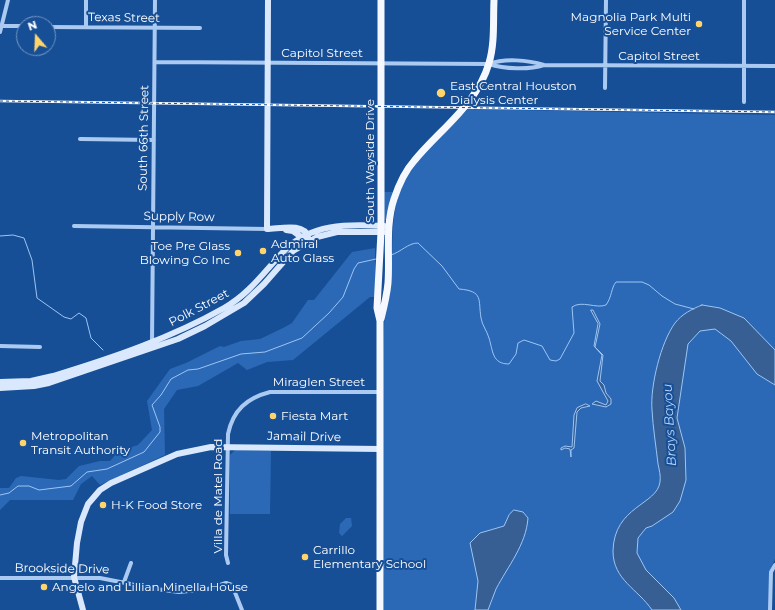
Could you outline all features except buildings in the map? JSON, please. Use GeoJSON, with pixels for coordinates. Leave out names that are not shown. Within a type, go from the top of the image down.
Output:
{"type":"FeatureCollection","features":[{"type":"Feature","properties":{"kind":"main road","name":"South Wayside Drive"},"geometry":{"type":"LineString","coordinates":[[380,321],[386,297],[388,264],[388,247],[384,229],[381,0]]}},
{"type":"Feature","properties":{"kind":"main road"},"geometry":{"type":"LineString","coordinates":[[384,229],[394,199],[413,162],[458,116],[472,97],[489,64],[492,43],[494,0]]}},
{"type":"Feature","properties":{"kind":"main road","name":"South Wayside Drive"},"geometry":{"type":"LineString","coordinates":[[380,610],[380,321],[377,308],[380,248],[384,229]]}},
{"type":"Feature","properties":{"kind":"street"},"geometry":{"type":"LineString","coordinates":[[0,32],[8,0]]}},
{"type":"Feature","properties":{"kind":"street"},"geometry":{"type":"LineString","coordinates":[[86,0],[86,27]]}},
{"type":"Feature","properties":{"kind":"street","name":"South 66th Street"},"geometry":{"type":"LineString","coordinates":[[153,345],[155,0]]}},
{"type":"Feature","properties":{"kind":"street"},"geometry":{"type":"LineString","coordinates":[[267,228],[268,0]]}},
{"type":"Feature","properties":{"kind":"street"},"geometry":{"type":"LineString","coordinates":[[605,88],[606,0]]}},
{"type":"Feature","properties":{"kind":"street"},"geometry":{"type":"LineString","coordinates":[[744,0],[744,102]]}},
{"type":"Feature","properties":{"kind":"street"},"geometry":{"type":"LineString","coordinates":[[2,26],[16,26]]}},
{"type":"Feature","properties":{"kind":"street","name":"Texas Street"},"geometry":{"type":"LineString","coordinates":[[56,27],[200,28]]}},
{"type":"Feature","properties":{"kind":"street","name":"Capitol Street"},"geometry":{"type":"LineString","coordinates":[[155,62],[489,64],[497,61],[605,66],[775,66]]}},
{"type":"Feature","properties":{"kind":"street"},"geometry":{"type":"LineString","coordinates":[[80,140],[154,140]]}},
{"type":"Feature","properties":{"kind":"street","name":"Polk Street"},"geometry":{"type":"LineString","coordinates":[[0,388],[34,386],[153,345],[185,336],[233,311],[306,238],[323,228],[345,225],[384,229]]}},
{"type":"Feature","properties":{"kind":"street","name":"Supply Row"},"geometry":{"type":"LineString","coordinates":[[74,226],[283,229],[323,228]]}},
{"type":"Feature","properties":{"kind":"street"},"geometry":{"type":"LineString","coordinates":[[300,228],[306,238]]}},
{"type":"Feature","properties":{"kind":"street","name":"Supply Row"},"geometry":{"type":"LineString","coordinates":[[283,229],[293,231],[306,238]]}},
{"type":"Feature","properties":{"kind":"street","name":"Polk Street"},"geometry":{"type":"LineString","coordinates":[[306,238],[330,233],[384,229]]}},
{"type":"Feature","properties":{"kind":"street"},"geometry":{"type":"LineString","coordinates":[[0,346],[40,347]]}},
{"type":"Feature","properties":{"kind":"street","name":"Polk Street"},"geometry":{"type":"LineString","coordinates":[[0,382],[48,380]]}},
{"type":"Feature","properties":{"kind":"street","name":"Miraglen Street"},"geometry":{"type":"LineString","coordinates":[[259,395],[270,392],[380,392]]}},
{"type":"Feature","properties":{"kind":"street","name":"Villa de Matel Road"},"geometry":{"type":"LineString","coordinates":[[228,563],[226,555],[228,446],[230,426],[237,411],[242,405],[259,395]]}},
{"type":"Feature","properties":{"kind":"street","name":"Jamail Drive"},"geometry":{"type":"LineString","coordinates":[[82,610],[74,577],[77,543],[84,513],[88,504],[100,490],[111,483],[177,454],[211,447],[228,446],[380,449]]}},
{"type":"Feature","properties":{"kind":"street","name":"Brookside Drive"},"geometry":{"type":"LineString","coordinates":[[124,582],[131,563]]}},
{"type":"Feature","properties":{"kind":"street"},"geometry":{"type":"LineString","coordinates":[[770,610],[770,579],[771,572],[775,565]]}},
{"type":"Feature","properties":{"kind":"street","name":"Brookside Drive"},"geometry":{"type":"LineString","coordinates":[[0,578],[100,578],[156,590],[179,592],[208,589],[228,583],[232,584],[242,610]]}},
{"type":"Feature","properties":{"kind":"street"},"geometry":{"type":"LineString","coordinates":[[770,579],[775,582]]}},
{"type":"Feature","properties":{"kind":"shaded area"},"geometry":{"type":"Polygon","coordinates":[[[468,109],[775,115],[775,559],[769,572],[769,610],[384,610],[384,329],[391,279],[393,230],[396,207],[403,184],[416,163],[432,144],[468,109]]]}},
{"type":"Feature","properties":{"kind":"shaded area"},"geometry":{"type":"Polygon","coordinates":[[[384,192],[393,192],[386,220],[384,220],[384,192]]]}},
{"type":"Feature","properties":{"kind":"shaded area"},"geometry":{"type":"Polygon","coordinates":[[[375,248],[375,297],[370,297],[293,360],[267,362],[247,370],[238,363],[198,386],[177,390],[164,409],[165,455],[100,485],[92,476],[81,484],[73,500],[10,500],[0,510],[0,488],[9,488],[16,478],[21,476],[59,480],[66,479],[79,466],[100,461],[110,461],[119,451],[138,445],[152,430],[147,401],[170,369],[186,363],[220,346],[224,347],[241,341],[260,339],[292,323],[308,300],[314,300],[352,252],[375,248]]]}},
{"type":"Feature","properties":{"kind":"shaded area"},"geometry":{"type":"Polygon","coordinates":[[[235,450],[271,451],[270,514],[230,514],[230,455],[235,450]]]}},
{"type":"Feature","properties":{"kind":"shaded area"},"geometry":{"type":"Polygon","coordinates":[[[346,518],[351,518],[352,526],[342,536],[339,533],[340,524],[346,518]]]}},
{"type":"Feature","properties":{"kind":"water","name":"Brays Bayou"},"geometry":{"type":"Polygon","coordinates":[[[702,305],[720,308],[744,318],[775,350],[775,385],[757,374],[731,341],[715,329],[700,331],[688,344],[677,418],[685,448],[686,480],[680,501],[673,512],[652,526],[646,528],[638,538],[637,553],[646,570],[674,598],[681,610],[652,610],[627,584],[617,570],[613,551],[615,536],[620,524],[628,515],[652,496],[657,490],[660,477],[652,410],[655,377],[665,341],[675,323],[687,312],[702,305]]]}},
{"type":"Feature","properties":{"kind":"water"},"geometry":{"type":"Polygon","coordinates":[[[591,310],[593,310],[600,324],[595,347],[603,355],[600,381],[604,385],[606,393],[611,399],[611,404],[606,407],[592,404],[596,401],[606,405],[608,401],[597,381],[602,355],[594,346],[598,324],[591,310]]]}},
{"type":"Feature","properties":{"kind":"water"},"geometry":{"type":"Polygon","coordinates":[[[586,404],[590,406],[581,408],[577,412],[574,448],[571,450],[571,457],[570,449],[565,448],[561,450],[561,448],[565,446],[572,447],[574,415],[577,408],[586,404]]]}},
{"type":"Feature","properties":{"kind":"water"},"geometry":{"type":"Polygon","coordinates":[[[514,510],[523,512],[528,518],[524,537],[516,555],[496,589],[488,610],[475,610],[478,581],[470,543],[480,533],[504,526],[509,515],[514,510]]]}},
{"type":"Feature","properties":{"kind":"waterway"},"geometry":{"type":"LineString","coordinates":[[0,236],[13,235],[24,238],[32,260],[37,298],[64,317],[71,319],[79,313],[86,318],[91,338],[103,350]]}},
{"type":"Feature","properties":{"kind":"waterway"},"geometry":{"type":"LineString","coordinates":[[391,255],[411,244],[418,243],[442,266],[459,289],[467,290],[476,294],[479,301],[482,321],[494,356],[499,362],[503,363],[509,364],[516,354],[518,343],[524,340],[542,346],[550,360],[556,361],[560,359],[574,333],[572,307],[580,304],[598,306],[606,305],[616,282],[642,282],[649,285],[662,296],[675,304],[694,309]]}},
{"type":"Feature","properties":{"kind":"waterway"},"geometry":{"type":"LineString","coordinates":[[0,495],[9,493],[18,486],[29,486],[39,490],[71,486],[87,472],[107,469],[144,452],[160,432],[160,427],[152,405],[161,395],[171,379],[188,370],[198,369],[241,354],[265,352],[302,338],[329,313],[343,297],[354,269],[358,263],[376,259]]}},
{"type":"Feature","properties":{"kind":"railway"},"geometry":{"type":"LineString","coordinates":[[0,101],[775,112]]}},
{"type":"Feature","properties":{"kind":"place","name":"Magnolia Park Multi Service Center"},"geometry":{"type":"Point","coordinates":[699,24]}},
{"type":"Feature","properties":{"kind":"place","name":"East Central Houston Dialysis Center"},"geometry":{"type":"Point","coordinates":[441,93]}},
{"type":"Feature","properties":{"kind":"place","name":"Admiral Auto Glass"},"geometry":{"type":"Point","coordinates":[263,251]}},
{"type":"Feature","properties":{"kind":"place","name":"Toe Pre Glass Blowing Co Inc"},"geometry":{"type":"Point","coordinates":[238,253]}},
{"type":"Feature","properties":{"kind":"place","name":"Fiesta Mart"},"geometry":{"type":"Point","coordinates":[273,416]}},
{"type":"Feature","properties":{"kind":"place","name":"Metropolitan Transit Authority"},"geometry":{"type":"Point","coordinates":[23,443]}},
{"type":"Feature","properties":{"kind":"place","name":"H-K Food Store"},"geometry":{"type":"Point","coordinates":[103,505]}},
{"type":"Feature","properties":{"kind":"place","name":"Carrillo Elementary School"},"geometry":{"type":"Point","coordinates":[305,557]}},
{"type":"Feature","properties":{"kind":"place","name":"Angelo and Lillian Minella House"},"geometry":{"type":"Point","coordinates":[44,587]}}]}
